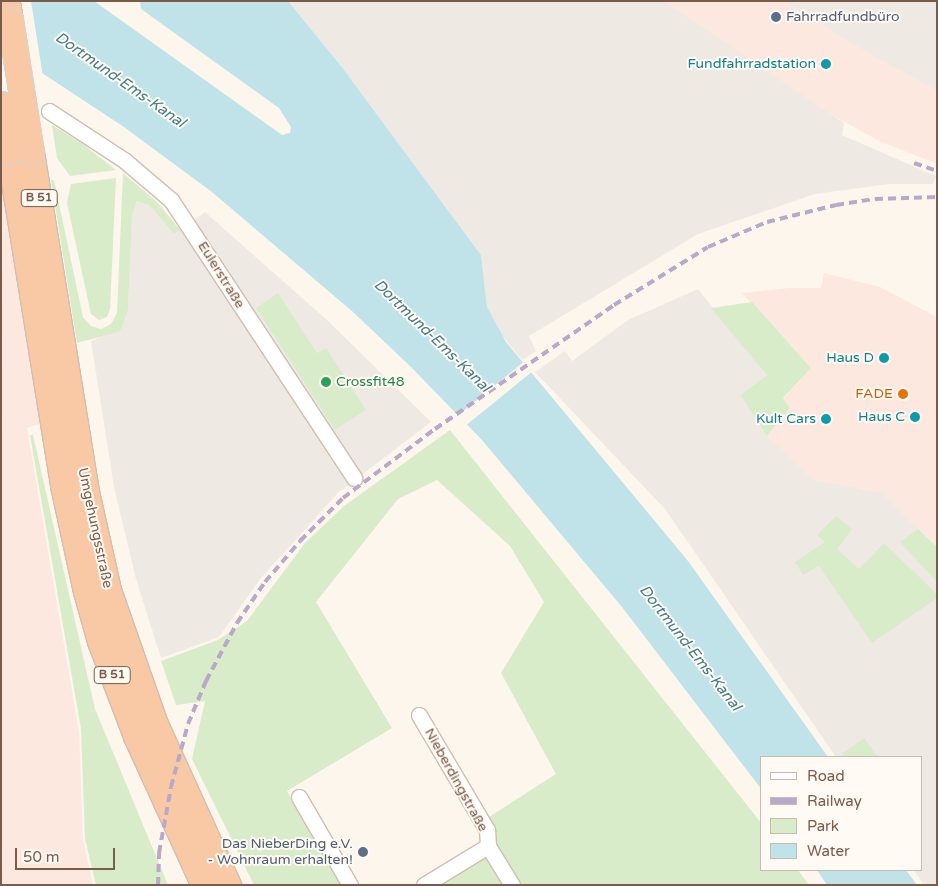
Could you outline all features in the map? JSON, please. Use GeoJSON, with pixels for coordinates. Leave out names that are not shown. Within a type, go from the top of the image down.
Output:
{"type":"FeatureCollection","features":[{"type":"Feature","properties":{"kind":"highway","name":"B 51"},"geometry":{"type":"LineString","coordinates":[[8,10],[20,152]]}},
{"type":"Feature","properties":{"kind":"highway","name":"B 51"},"geometry":{"type":"LineString","coordinates":[[1,104],[20,152]]}},
{"type":"Feature","properties":{"kind":"highway","name":"Umgehungsstraße"},"geometry":{"type":"LineString","coordinates":[[20,152],[77,557],[114,682],[159,790],[204,885]]}},
{"type":"Feature","properties":{"kind":"highway","name":"Umgehungsstraße"},"geometry":{"type":"LineString","coordinates":[[20,152],[108,590],[158,732],[228,885]]}},
{"type":"Feature","properties":{"kind":"highway","name":"B 51"},"geometry":{"type":"LineString","coordinates":[[190,855],[198,885]]}},
{"type":"Feature","properties":{"kind":"street","name":"Eulerstraße"},"geometry":{"type":"LineString","coordinates":[[49,111],[124,160],[171,200],[354,478]]}},
{"type":"Feature","properties":{"kind":"street","name":"Nieberdingstraße"},"geometry":{"type":"LineString","coordinates":[[419,715],[487,830],[488,846],[512,885]]}},
{"type":"Feature","properties":{"kind":"street"},"geometry":{"type":"LineString","coordinates":[[300,797],[350,885]]}},
{"type":"Feature","properties":{"kind":"street","name":"Nieberdingstraße"},"geometry":{"type":"LineString","coordinates":[[424,885],[488,846]]}},
{"type":"Feature","properties":{"kind":"shaded area"},"geometry":{"type":"Polygon","coordinates":[[[288,1],[664,1],[844,123],[842,135],[936,176],[933,184],[889,184],[815,194],[698,234],[529,336],[536,351],[522,360],[500,333],[487,307],[481,255],[341,66],[288,1]]]}},
{"type":"Feature","properties":{"kind":"shaded area"},"geometry":{"type":"Polygon","coordinates":[[[664,1],[784,1],[937,91],[937,164],[879,141],[816,106],[664,1]]]}},
{"type":"Feature","properties":{"kind":"shaded area"},"geometry":{"type":"Polygon","coordinates":[[[784,1],[937,1],[937,91],[851,43],[784,1]]]}},
{"type":"Feature","properties":{"kind":"shaded area"},"geometry":{"type":"Polygon","coordinates":[[[1,155],[45,422],[27,428],[79,732],[83,839],[93,885],[1,885],[1,155]]]}},
{"type":"Feature","properties":{"kind":"shaded area"},"geometry":{"type":"Polygon","coordinates":[[[137,201],[149,205],[174,234],[205,212],[327,320],[431,422],[338,493],[261,578],[219,637],[161,658],[136,579],[114,487],[91,341],[122,328],[128,310],[132,216],[137,201]]]}},
{"type":"Feature","properties":{"kind":"shaded area"},"geometry":{"type":"Polygon","coordinates":[[[824,273],[880,287],[937,317],[937,547],[881,492],[814,480],[767,436],[790,408],[783,399],[811,368],[742,293],[789,288],[821,288],[824,273]]]}},
{"type":"Feature","properties":{"kind":"shaded area"},"geometry":{"type":"Polygon","coordinates":[[[698,289],[767,375],[740,395],[767,436],[814,480],[881,492],[937,547],[937,885],[924,885],[915,871],[923,871],[923,756],[835,756],[665,509],[535,372],[565,351],[572,361],[628,320],[698,289]]]}},
{"type":"Feature","properties":{"kind":"green space"},"geometry":{"type":"Polygon","coordinates":[[[52,125],[81,143],[116,170],[70,176],[57,158],[52,125]]]}},
{"type":"Feature","properties":{"kind":"green space"},"geometry":{"type":"Polygon","coordinates":[[[123,173],[157,202],[180,230],[174,234],[149,205],[137,201],[132,216],[128,310],[122,328],[118,332],[77,343],[51,180],[54,180],[83,317],[91,326],[101,329],[111,324],[117,313],[123,173]]]}},
{"type":"Feature","properties":{"kind":"green space"},"geometry":{"type":"Polygon","coordinates":[[[116,178],[110,309],[107,317],[99,320],[91,314],[67,203],[71,184],[116,178]]]}},
{"type":"Feature","properties":{"kind":"green space","name":"Crossfit48"},"geometry":{"type":"Polygon","coordinates":[[[278,293],[317,353],[326,348],[366,410],[335,430],[256,308],[278,293]]]}},
{"type":"Feature","properties":{"kind":"green space"},"geometry":{"type":"Polygon","coordinates":[[[752,302],[811,368],[783,398],[790,408],[767,436],[740,395],[767,375],[711,308],[752,302]]]}},
{"type":"Feature","properties":{"kind":"green space"},"geometry":{"type":"Polygon","coordinates":[[[450,430],[760,821],[760,871],[799,871],[809,885],[516,885],[493,847],[486,819],[556,774],[501,673],[544,602],[510,546],[437,480],[398,499],[316,602],[392,728],[287,791],[345,885],[254,885],[192,759],[205,701],[176,705],[161,661],[218,640],[247,621],[305,543],[344,506],[450,430]]]}},
{"type":"Feature","properties":{"kind":"green space"},"geometry":{"type":"Polygon","coordinates":[[[30,435],[33,435],[95,709],[168,885],[96,885],[85,839],[81,729],[30,435]]]}},
{"type":"Feature","properties":{"kind":"green space"},"geometry":{"type":"Polygon","coordinates":[[[836,516],[852,529],[837,549],[859,569],[884,543],[937,594],[937,598],[872,643],[819,566],[803,575],[795,562],[825,542],[817,535],[836,516]]]}},
{"type":"Feature","properties":{"kind":"green space"},"geometry":{"type":"Polygon","coordinates":[[[918,529],[937,547],[937,582],[900,542],[918,529]]]}},
{"type":"Feature","properties":{"kind":"green space"},"geometry":{"type":"Polygon","coordinates":[[[864,738],[877,756],[844,756],[842,754],[864,738]]]}},
{"type":"Feature","properties":{"kind":"green space"},"geometry":{"type":"Polygon","coordinates":[[[487,852],[507,885],[435,885],[487,852]]]}},
{"type":"Feature","properties":{"kind":"water","name":"Dortmund-Ems-Kanal"},"geometry":{"type":"Polygon","coordinates":[[[1,1],[94,1],[282,135],[290,133],[291,127],[279,108],[141,9],[140,1],[288,1],[341,66],[481,255],[487,307],[506,342],[688,561],[827,756],[760,756],[760,787],[622,607],[482,440],[410,366],[353,312],[212,192],[124,127],[1,46],[1,1]]]}},
{"type":"Feature","properties":{"kind":"water"},"geometry":{"type":"Polygon","coordinates":[[[818,871],[907,871],[917,885],[827,885],[818,871]]]}},
{"type":"Feature","properties":{"kind":"pier"},"geometry":{"type":"Polygon","coordinates":[[[1,1],[31,1],[43,77],[1,49],[1,1]]]}},
{"type":"Feature","properties":{"kind":"pier"},"geometry":{"type":"Polygon","coordinates":[[[526,360],[534,370],[463,428],[455,418],[526,360]]]}},
{"type":"Feature","properties":{"kind":"railway"},"geometry":{"type":"LineString","coordinates":[[914,163],[937,171]]}},
{"type":"Feature","properties":{"kind":"railway"},"geometry":{"type":"LineString","coordinates":[[158,885],[159,853],[171,787],[188,724],[206,681],[237,623],[265,582],[300,541],[343,498],[435,429],[614,305],[708,247],[767,222],[836,205],[875,199],[937,197]]}},
{"type":"Feature","properties":{"kind":"place","name":"Fahrradfundbüro"},"geometry":{"type":"Point","coordinates":[776,17]}},
{"type":"Feature","properties":{"kind":"place","name":"Fundfahrradstation"},"geometry":{"type":"Point","coordinates":[826,64]}},
{"type":"Feature","properties":{"kind":"place","name":"Haus D"},"geometry":{"type":"Point","coordinates":[884,358]}},
{"type":"Feature","properties":{"kind":"place","name":"Crossfit48"},"geometry":{"type":"Point","coordinates":[326,382]}},
{"type":"Feature","properties":{"kind":"place","name":"FADE"},"geometry":{"type":"Point","coordinates":[903,394]}},
{"type":"Feature","properties":{"kind":"place","name":"Haus C"},"geometry":{"type":"Point","coordinates":[915,417]}},
{"type":"Feature","properties":{"kind":"place","name":"Kult Cars"},"geometry":{"type":"Point","coordinates":[826,419]}},
{"type":"Feature","properties":{"kind":"place","name":"Das NieberDing e.V. - Wohnraum erhalten!"},"geometry":{"type":"Point","coordinates":[363,852]}}]}
